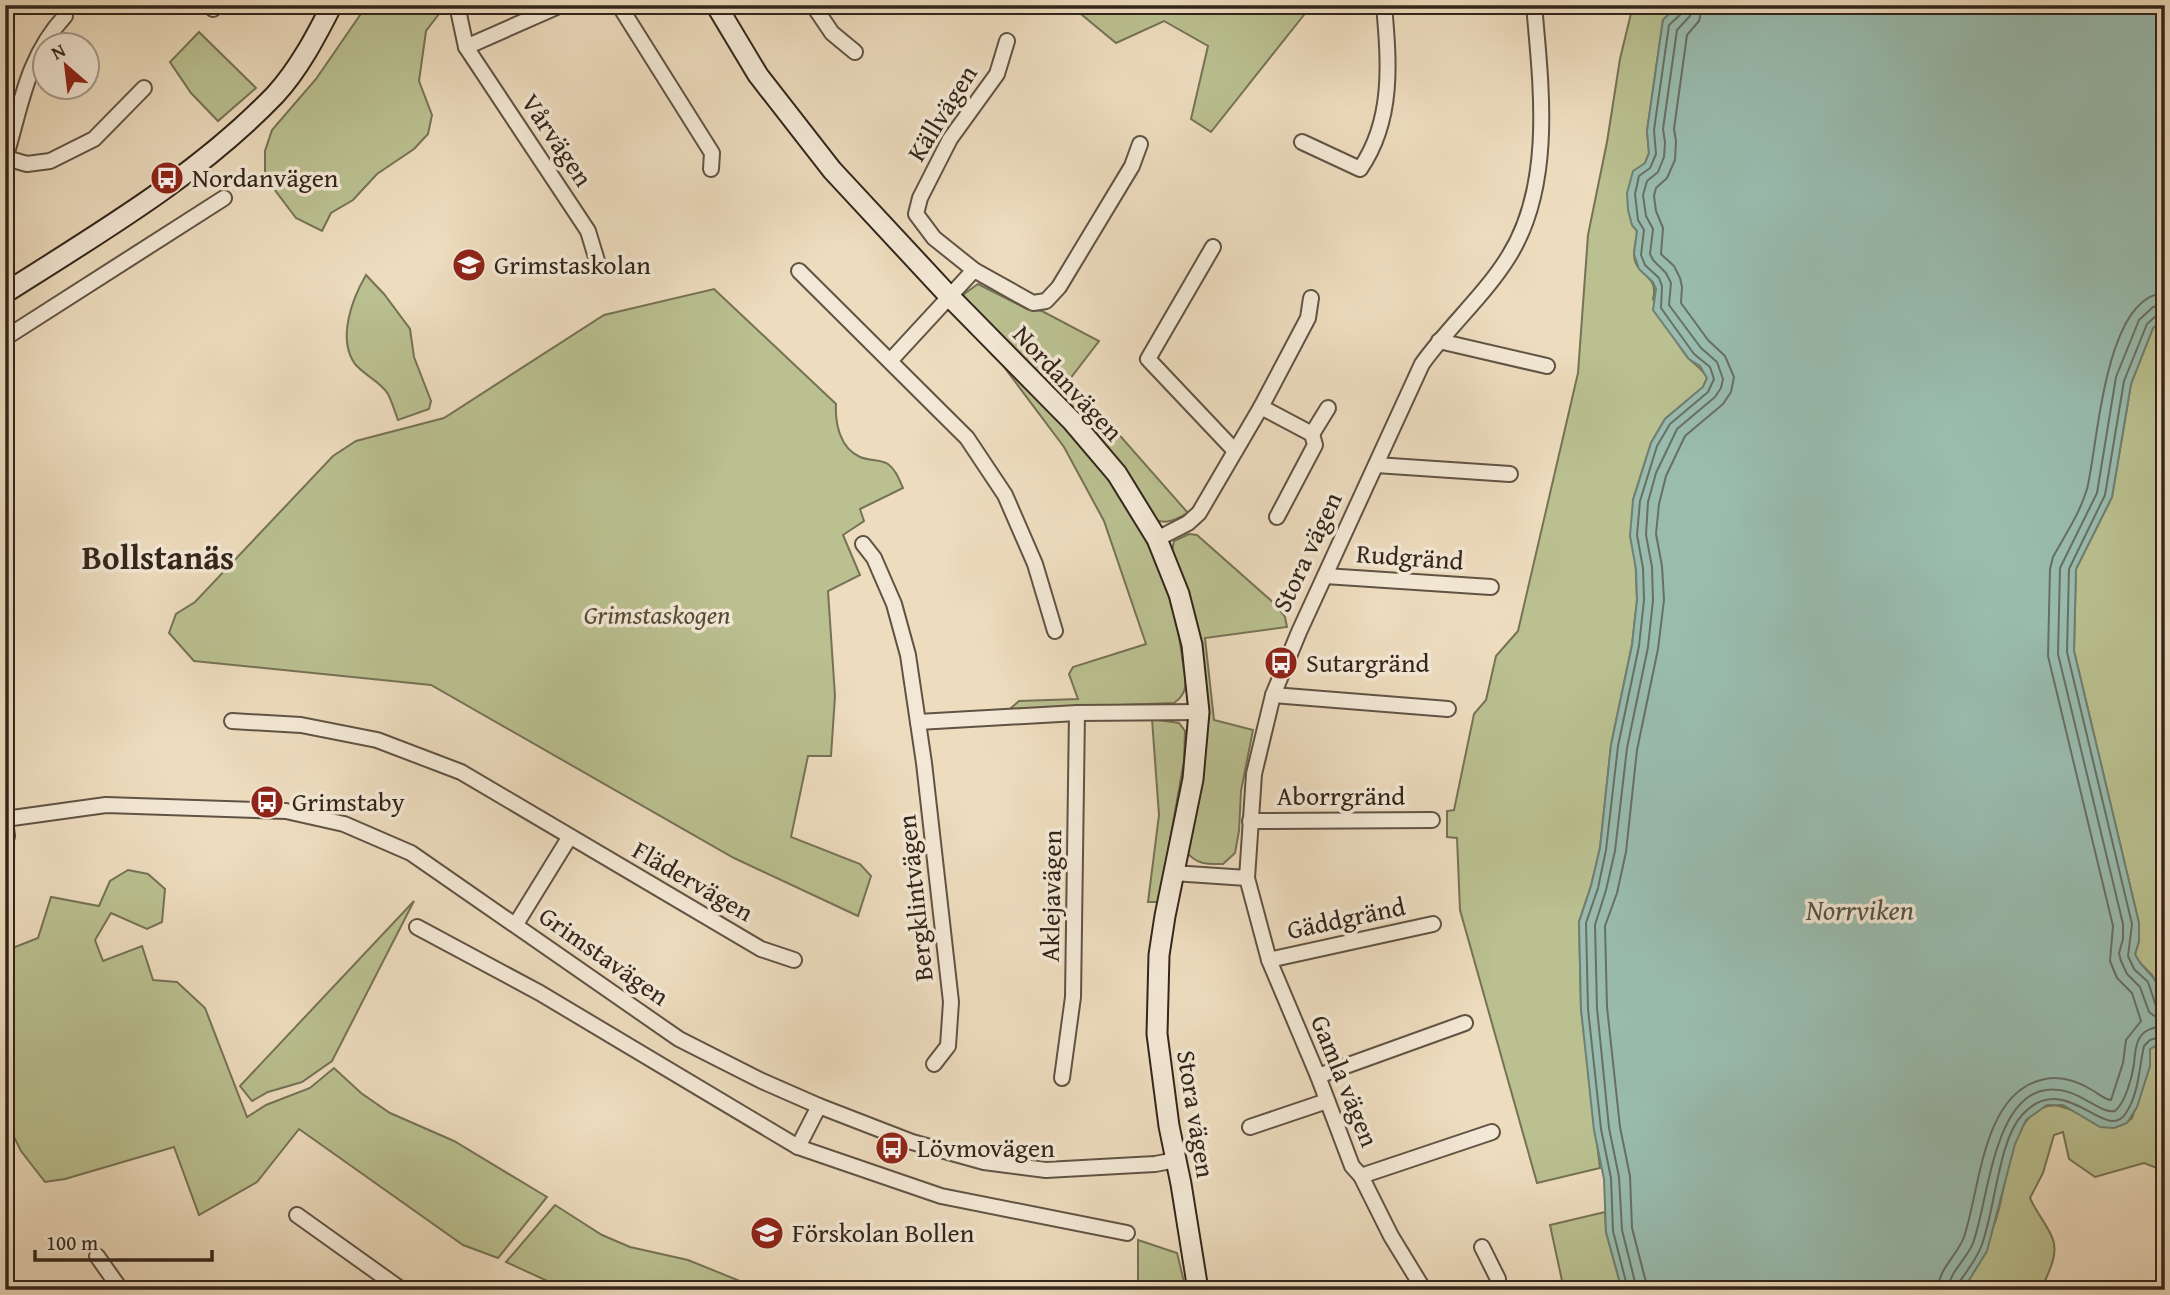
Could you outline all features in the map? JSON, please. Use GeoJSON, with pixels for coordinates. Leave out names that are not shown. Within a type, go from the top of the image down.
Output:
{"type":"FeatureCollection","features":[{"type":"Feature","properties":{"kind":"street"},"geometry":{"type":"LineString","coordinates":[[5,293],[199,164],[276,93],[312,45],[332,5]]}},
{"type":"Feature","properties":{"kind":"street","name":"Vårvägen"},"geometry":{"type":"LineString","coordinates":[[457,5],[466,47],[588,231],[598,264]]}},
{"type":"Feature","properties":{"kind":"street"},"geometry":{"type":"LineString","coordinates":[[466,47],[561,5]]}},
{"type":"Feature","properties":{"kind":"street"},"geometry":{"type":"LineString","coordinates":[[619,5],[712,153],[710,169]]}},
{"type":"Feature","properties":{"kind":"street","name":"Nordanvägen"},"geometry":{"type":"LineString","coordinates":[[716,5],[758,75],[832,170],[1087,439],[1117,474],[1157,539],[1178,594],[1192,645],[1199,712],[1193,779],[1173,873]]}},
{"type":"Feature","properties":{"kind":"street"},"geometry":{"type":"LineString","coordinates":[[813,5],[832,33],[855,52]]}},
{"type":"Feature","properties":{"kind":"street"},"geometry":{"type":"LineString","coordinates":[[1302,142],[1360,169],[1374,149],[1384,113],[1389,61],[1384,5]]}},
{"type":"Feature","properties":{"kind":"street","name":"Stora vägen"},"geometry":{"type":"LineString","coordinates":[[1247,878],[1254,774],[1273,695],[1422,364],[1494,279],[1511,253],[1529,210],[1538,174],[1541,118],[1534,5]]}},
{"type":"Feature","properties":{"kind":"street"},"geometry":{"type":"LineString","coordinates":[[65,16],[51,31],[28,74],[6,159],[27,164],[50,161],[94,139],[144,88]]}},
{"type":"Feature","properties":{"kind":"street","name":"Källvägen"},"geometry":{"type":"LineString","coordinates":[[1007,41],[997,74],[950,139],[920,198],[916,214],[934,238],[974,270],[1033,303],[1046,301],[1059,287],[1132,166],[1140,144]]}},
{"type":"Feature","properties":{"kind":"street"},"geometry":{"type":"LineString","coordinates":[[5,338],[224,198]]}},
{"type":"Feature","properties":{"kind":"street"},"geometry":{"type":"LineString","coordinates":[[1213,247],[1148,359],[1235,451]]}},
{"type":"Feature","properties":{"kind":"street"},"geometry":{"type":"LineString","coordinates":[[890,361],[974,270]]}},
{"type":"Feature","properties":{"kind":"street"},"geometry":{"type":"LineString","coordinates":[[799,271],[967,438],[1005,495],[1035,564],[1055,631]]}},
{"type":"Feature","properties":{"kind":"street"},"geometry":{"type":"LineString","coordinates":[[1157,539],[1188,523],[1199,513],[1261,407],[1308,318],[1311,298]]}},
{"type":"Feature","properties":{"kind":"street"},"geometry":{"type":"LineString","coordinates":[[1439,341],[1547,366]]}},
{"type":"Feature","properties":{"kind":"street"},"geometry":{"type":"LineString","coordinates":[[1261,407],[1312,434],[1315,444],[1278,517]]}},
{"type":"Feature","properties":{"kind":"street"},"geometry":{"type":"LineString","coordinates":[[1312,434],[1328,408]]}},
{"type":"Feature","properties":{"kind":"street"},"geometry":{"type":"LineString","coordinates":[[1376,465],[1510,474]]}},
{"type":"Feature","properties":{"kind":"street","name":"Bergklintvägen"},"geometry":{"type":"LineString","coordinates":[[863,544],[874,558],[894,604],[908,655],[918,722],[951,1002],[948,1046],[934,1064]]}},
{"type":"Feature","properties":{"kind":"street","name":"Rudgränd"},"geometry":{"type":"LineString","coordinates":[[1325,576],[1491,587]]}},
{"type":"Feature","properties":{"kind":"street"},"geometry":{"type":"LineString","coordinates":[[1273,695],[1448,709]]}},
{"type":"Feature","properties":{"kind":"street"},"geometry":{"type":"LineString","coordinates":[[918,722],[1077,713],[1199,712]]}},
{"type":"Feature","properties":{"kind":"street","name":"Aklejavägen"},"geometry":{"type":"LineString","coordinates":[[1062,1078],[1073,997],[1077,713]]}},
{"type":"Feature","properties":{"kind":"street","name":"Flädervägen"},"geometry":{"type":"LineString","coordinates":[[232,721],[301,725],[377,740],[461,772],[761,949],[794,960]]}},
{"type":"Feature","properties":{"kind":"street","name":"Grimstavägen"},"geometry":{"type":"LineString","coordinates":[[5,844],[5,819],[106,805],[286,811],[344,824],[411,853],[679,1039],[819,1106],[912,1142],[984,1162],[1046,1170],[1155,1164],[1175,1160]]}},
{"type":"Feature","properties":{"kind":"street","name":"Aborrgränd"},"geometry":{"type":"LineString","coordinates":[[1250,821],[1432,820]]}},
{"type":"Feature","properties":{"kind":"street"},"geometry":{"type":"LineString","coordinates":[[516,924],[569,838]]}},
{"type":"Feature","properties":{"kind":"street"},"geometry":{"type":"LineString","coordinates":[[1173,873],[1247,878]]}},
{"type":"Feature","properties":{"kind":"street","name":"Stora vägen"},"geometry":{"type":"LineString","coordinates":[[1173,873],[1159,955],[1157,996],[1162,1080],[1198,1290]]}},
{"type":"Feature","properties":{"kind":"street","name":"Gamla vägen"},"geometry":{"type":"LineString","coordinates":[[1247,878],[1269,960],[1352,1166],[1361,1176],[1391,1236],[1424,1290]]}},
{"type":"Feature","properties":{"kind":"street","name":"Gäddgränd"},"geometry":{"type":"LineString","coordinates":[[1269,960],[1433,924]]}},
{"type":"Feature","properties":{"kind":"street"},"geometry":{"type":"LineString","coordinates":[[417,927],[540,993],[798,1147],[941,1196],[1127,1233]]}},
{"type":"Feature","properties":{"kind":"street"},"geometry":{"type":"LineString","coordinates":[[1318,1076],[1465,1023]]}},
{"type":"Feature","properties":{"kind":"street"},"geometry":{"type":"LineString","coordinates":[[1250,1127],[1327,1101]]}},
{"type":"Feature","properties":{"kind":"street"},"geometry":{"type":"LineString","coordinates":[[798,1147],[819,1106]]}},
{"type":"Feature","properties":{"kind":"street"},"geometry":{"type":"LineString","coordinates":[[1361,1176],[1492,1132]]}},
{"type":"Feature","properties":{"kind":"street"},"geometry":{"type":"LineString","coordinates":[[297,1215],[402,1290]]}},
{"type":"Feature","properties":{"kind":"street"},"geometry":{"type":"LineString","coordinates":[[1482,1247],[1498,1279],[1498,1290]]}},
{"type":"Feature","properties":{"kind":"street"},"geometry":{"type":"LineString","coordinates":[[97,1256],[121,1290]]}},
{"type":"Feature","properties":{"kind":"green space"},"geometry":{"type":"Polygon","coordinates":[[[367,5],[441,5],[442,10],[426,31],[419,81],[432,115],[428,134],[414,149],[377,174],[353,200],[331,213],[322,231],[296,218],[265,177],[265,151],[272,130],[316,79],[367,5]]]}},
{"type":"Feature","properties":{"kind":"green space"},"geometry":{"type":"Polygon","coordinates":[[[1070,5],[1311,6],[1211,132],[1191,119],[1208,46],[1164,21],[1116,43],[1070,5]]]}},
{"type":"Feature","properties":{"kind":"green space"},"geometry":{"type":"Polygon","coordinates":[[[1633,5],[1678,5],[1663,20],[1647,131],[1649,153],[1632,225],[1637,231],[1635,261],[1653,285],[1653,299],[1678,344],[1707,378],[1703,387],[1665,419],[1651,443],[1633,500],[1637,600],[1632,645],[1611,745],[1600,848],[1579,922],[1581,1009],[1600,1168],[1537,1183],[1460,910],[1457,838],[1447,837],[1447,811],[1454,810],[1474,714],[1486,700],[1496,656],[1518,631],[1578,373],[1588,235],[1620,59],[1633,5]]]}},
{"type":"Feature","properties":{"kind":"green space"},"geometry":{"type":"Polygon","coordinates":[[[199,32],[256,88],[218,121],[191,93],[170,62],[199,32]]]}},
{"type":"Feature","properties":{"kind":"green space"},"geometry":{"type":"Polygon","coordinates":[[[366,275],[410,329],[414,357],[431,401],[429,409],[398,420],[388,394],[355,364],[347,343],[348,319],[366,275]]]}},
{"type":"Feature","properties":{"kind":"green space"},"geometry":{"type":"Polygon","coordinates":[[[978,284],[1027,309],[1042,311],[1099,341],[1070,379],[1188,513],[1167,522],[1152,519],[963,301],[964,294],[978,284]]]}},
{"type":"Feature","properties":{"kind":"green space","name":"Grimstaskogen"},"geometry":{"type":"Polygon","coordinates":[[[714,289],[836,404],[840,435],[848,448],[860,457],[888,464],[903,488],[860,509],[864,521],[843,535],[860,575],[828,591],[835,696],[831,756],[808,756],[791,837],[860,864],[871,876],[858,916],[734,858],[431,685],[194,661],[169,633],[176,614],[195,602],[333,456],[356,441],[444,418],[604,315],[714,289]]]}},
{"type":"Feature","properties":{"kind":"green space"},"geometry":{"type":"Polygon","coordinates":[[[2165,317],[2165,1034],[2154,979],[2135,954],[2139,941],[2139,923],[2074,651],[2076,569],[2112,497],[2131,384],[2153,328],[2165,317]]]}},
{"type":"Feature","properties":{"kind":"green space"},"geometry":{"type":"Polygon","coordinates":[[[998,359],[1101,468],[1126,504],[1149,545],[1173,610],[1182,656],[1185,688],[1174,703],[1010,709],[1019,701],[1078,699],[1069,674],[1073,667],[1146,644],[1104,521],[1064,447],[998,359]]]}},
{"type":"Feature","properties":{"kind":"green space"},"geometry":{"type":"Polygon","coordinates":[[[1189,534],[1197,535],[1275,604],[1285,617],[1287,627],[1205,638],[1214,720],[1253,730],[1241,791],[1235,853],[1223,864],[1198,861],[1186,851],[1204,757],[1172,551],[1174,541],[1189,534]]]}},
{"type":"Feature","properties":{"kind":"green space"},"geometry":{"type":"Polygon","coordinates":[[[1152,719],[1179,723],[1185,731],[1184,761],[1159,902],[1148,902],[1159,815],[1152,719]]]}},
{"type":"Feature","properties":{"kind":"green space"},"geometry":{"type":"Polygon","coordinates":[[[128,870],[148,874],[165,889],[162,922],[147,929],[111,913],[95,940],[103,961],[142,946],[153,980],[177,982],[205,1008],[247,1117],[266,1105],[310,1088],[334,1068],[361,1093],[390,1113],[454,1141],[547,1197],[498,1258],[463,1245],[299,1129],[257,1182],[199,1215],[174,1147],[65,1179],[45,1182],[21,1151],[5,1119],[5,951],[38,938],[51,897],[99,906],[110,881],[128,870]]]}},
{"type":"Feature","properties":{"kind":"green space"},"geometry":{"type":"Polygon","coordinates":[[[414,901],[332,1061],[302,1082],[268,1092],[252,1101],[240,1086],[414,901]]]}},
{"type":"Feature","properties":{"kind":"green space"},"geometry":{"type":"Polygon","coordinates":[[[2165,1034],[2165,1171],[2144,1163],[2095,1177],[2069,1159],[2063,1132],[2054,1135],[2043,1173],[2030,1198],[2054,1244],[2052,1264],[2041,1290],[1963,1290],[1992,1231],[2015,1142],[2027,1120],[2041,1108],[2055,1105],[2106,1126],[2119,1126],[2132,1118],[2150,1066],[2150,1049],[2161,1042],[2165,1034]]]}},
{"type":"Feature","properties":{"kind":"green space"},"geometry":{"type":"Polygon","coordinates":[[[555,1205],[602,1235],[630,1247],[688,1260],[762,1290],[567,1290],[506,1262],[555,1205]]]}},
{"type":"Feature","properties":{"kind":"green space"},"geometry":{"type":"Polygon","coordinates":[[[1605,1212],[1606,1232],[1622,1290],[1564,1290],[1550,1225],[1605,1212]]]}},
{"type":"Feature","properties":{"kind":"green space"},"geometry":{"type":"Polygon","coordinates":[[[1138,1240],[1177,1253],[1186,1290],[1138,1290],[1138,1240]]]}},
{"type":"Feature","properties":{"kind":"water","name":"Norrviken"},"geometry":{"type":"Polygon","coordinates":[[[1678,5],[2165,5],[2165,317],[2153,328],[2131,384],[2112,497],[2076,569],[2074,651],[2139,923],[2139,941],[2135,954],[2152,976],[2161,997],[2164,1041],[2150,1049],[2150,1066],[2137,1107],[2127,1123],[2114,1128],[2100,1127],[2063,1105],[2047,1105],[2026,1120],[2015,1144],[1987,1251],[1963,1290],[1622,1290],[1606,1232],[1604,1179],[1594,1130],[1581,1009],[1579,922],[1600,848],[1611,745],[1632,645],[1637,600],[1636,569],[1630,536],[1633,500],[1651,443],[1665,419],[1703,387],[1707,378],[1700,366],[1689,359],[1653,310],[1656,289],[1653,282],[1639,269],[1634,254],[1637,231],[1632,225],[1628,210],[1627,193],[1633,171],[1645,163],[1649,153],[1647,131],[1663,20],[1678,5]]]}},
{"type":"Feature","properties":{"kind":"place","name":"Nordanvägen"},"geometry":{"type":"Point","coordinates":[167,178]}},
{"type":"Feature","properties":{"kind":"place","name":"Grimstaskolan"},"geometry":{"type":"Point","coordinates":[469,265]}},
{"type":"Feature","properties":{"kind":"place","name":"Sutargränd"},"geometry":{"type":"Point","coordinates":[1281,663]}},
{"type":"Feature","properties":{"kind":"place","name":"Grimstaby"},"geometry":{"type":"Point","coordinates":[267,802]}},
{"type":"Feature","properties":{"kind":"place","name":"Lövmovägen"},"geometry":{"type":"Point","coordinates":[892,1148]}},
{"type":"Feature","properties":{"kind":"place","name":"Förskolan Bollen"},"geometry":{"type":"Point","coordinates":[767,1233]}},
{"type":"Feature","properties":{"kind":"district","name":"Bollstanäs"},"geometry":{"type":"Point","coordinates":[158,557]}}]}
